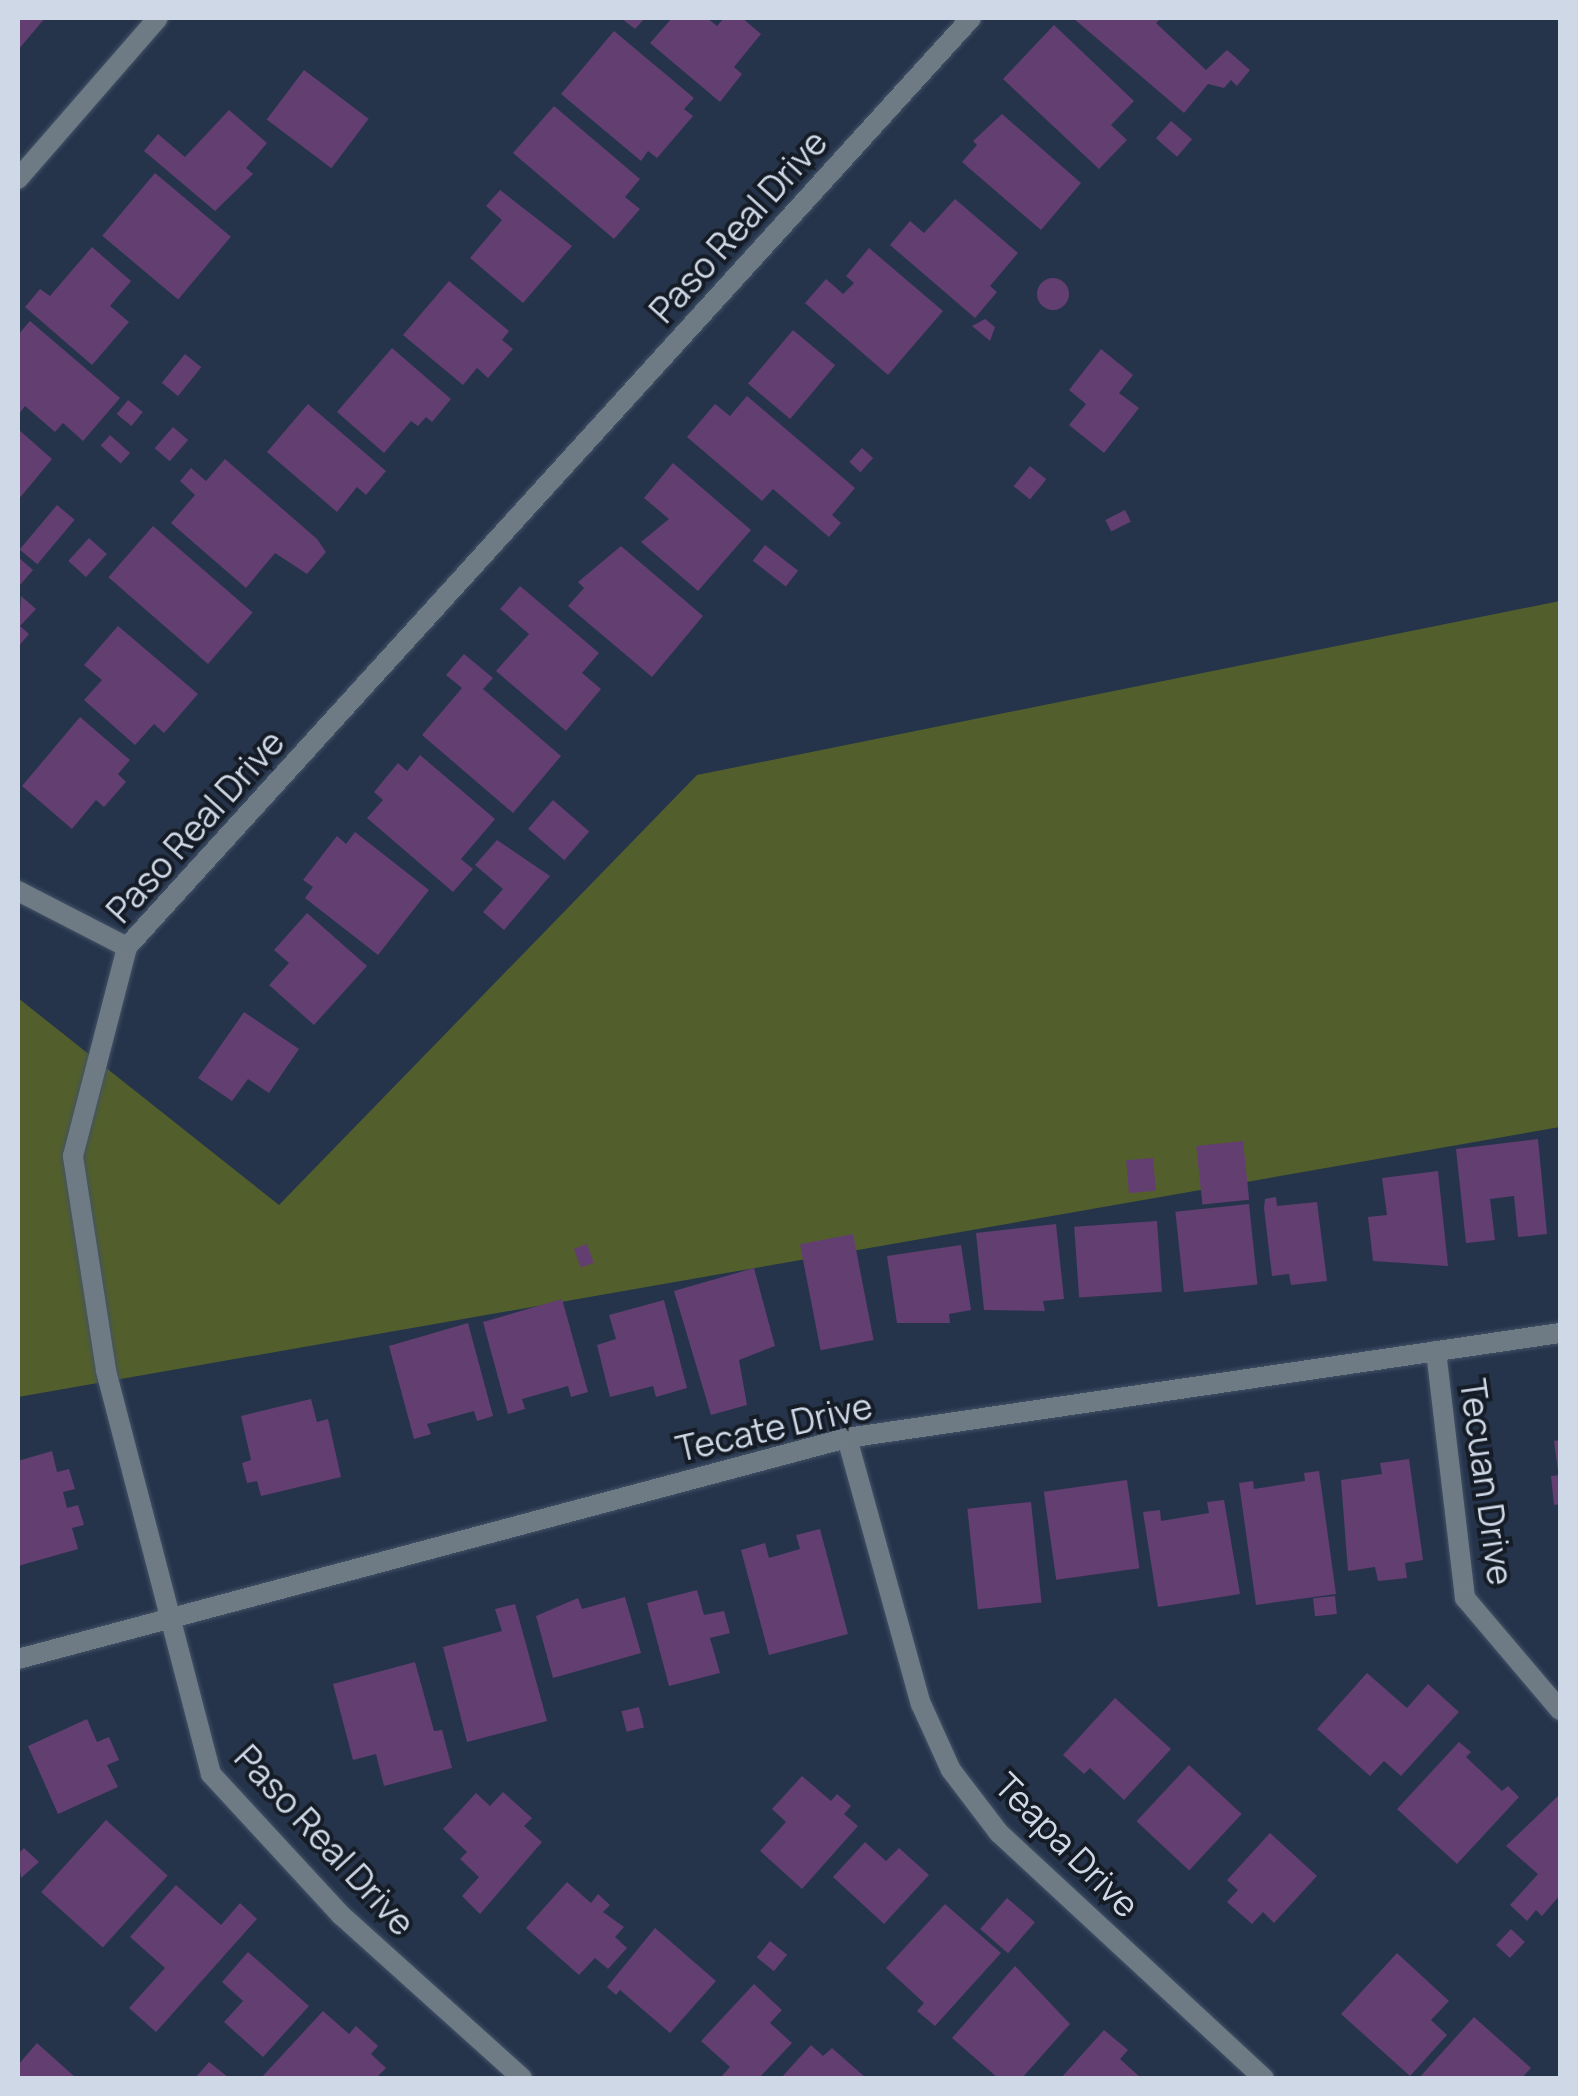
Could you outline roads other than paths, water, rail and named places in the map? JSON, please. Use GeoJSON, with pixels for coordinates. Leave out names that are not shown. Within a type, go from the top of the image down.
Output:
{"type":"FeatureCollection","features":[{"type":"Feature","properties":{"kind":"street"},"geometry":{"type":"LineString","coordinates":[[18,179],[158,18]]}},
{"type":"Feature","properties":{"kind":"street","name":"Paso Real Drive"},"geometry":{"type":"LineString","coordinates":[[522,2078],[341,1915],[211,1774],[106,1370],[73,1156],[128,948],[971,18]]}},
{"type":"Feature","properties":{"kind":"street"},"geometry":{"type":"LineString","coordinates":[[18,891],[128,948]]}},
{"type":"Feature","properties":{"kind":"street","name":"Tecate Drive"},"geometry":{"type":"LineString","coordinates":[[18,1659],[847,1438],[1560,1333]]}},
{"type":"Feature","properties":{"kind":"street","name":"Tecuan Drive"},"geometry":{"type":"LineString","coordinates":[[1436,1351],[1466,1598],[1560,1710]]}},
{"type":"Feature","properties":{"kind":"street","name":"Teapa Drive"},"geometry":{"type":"LineString","coordinates":[[847,1438],[921,1704],[951,1770],[999,1833],[1264,2078]]}}]}
